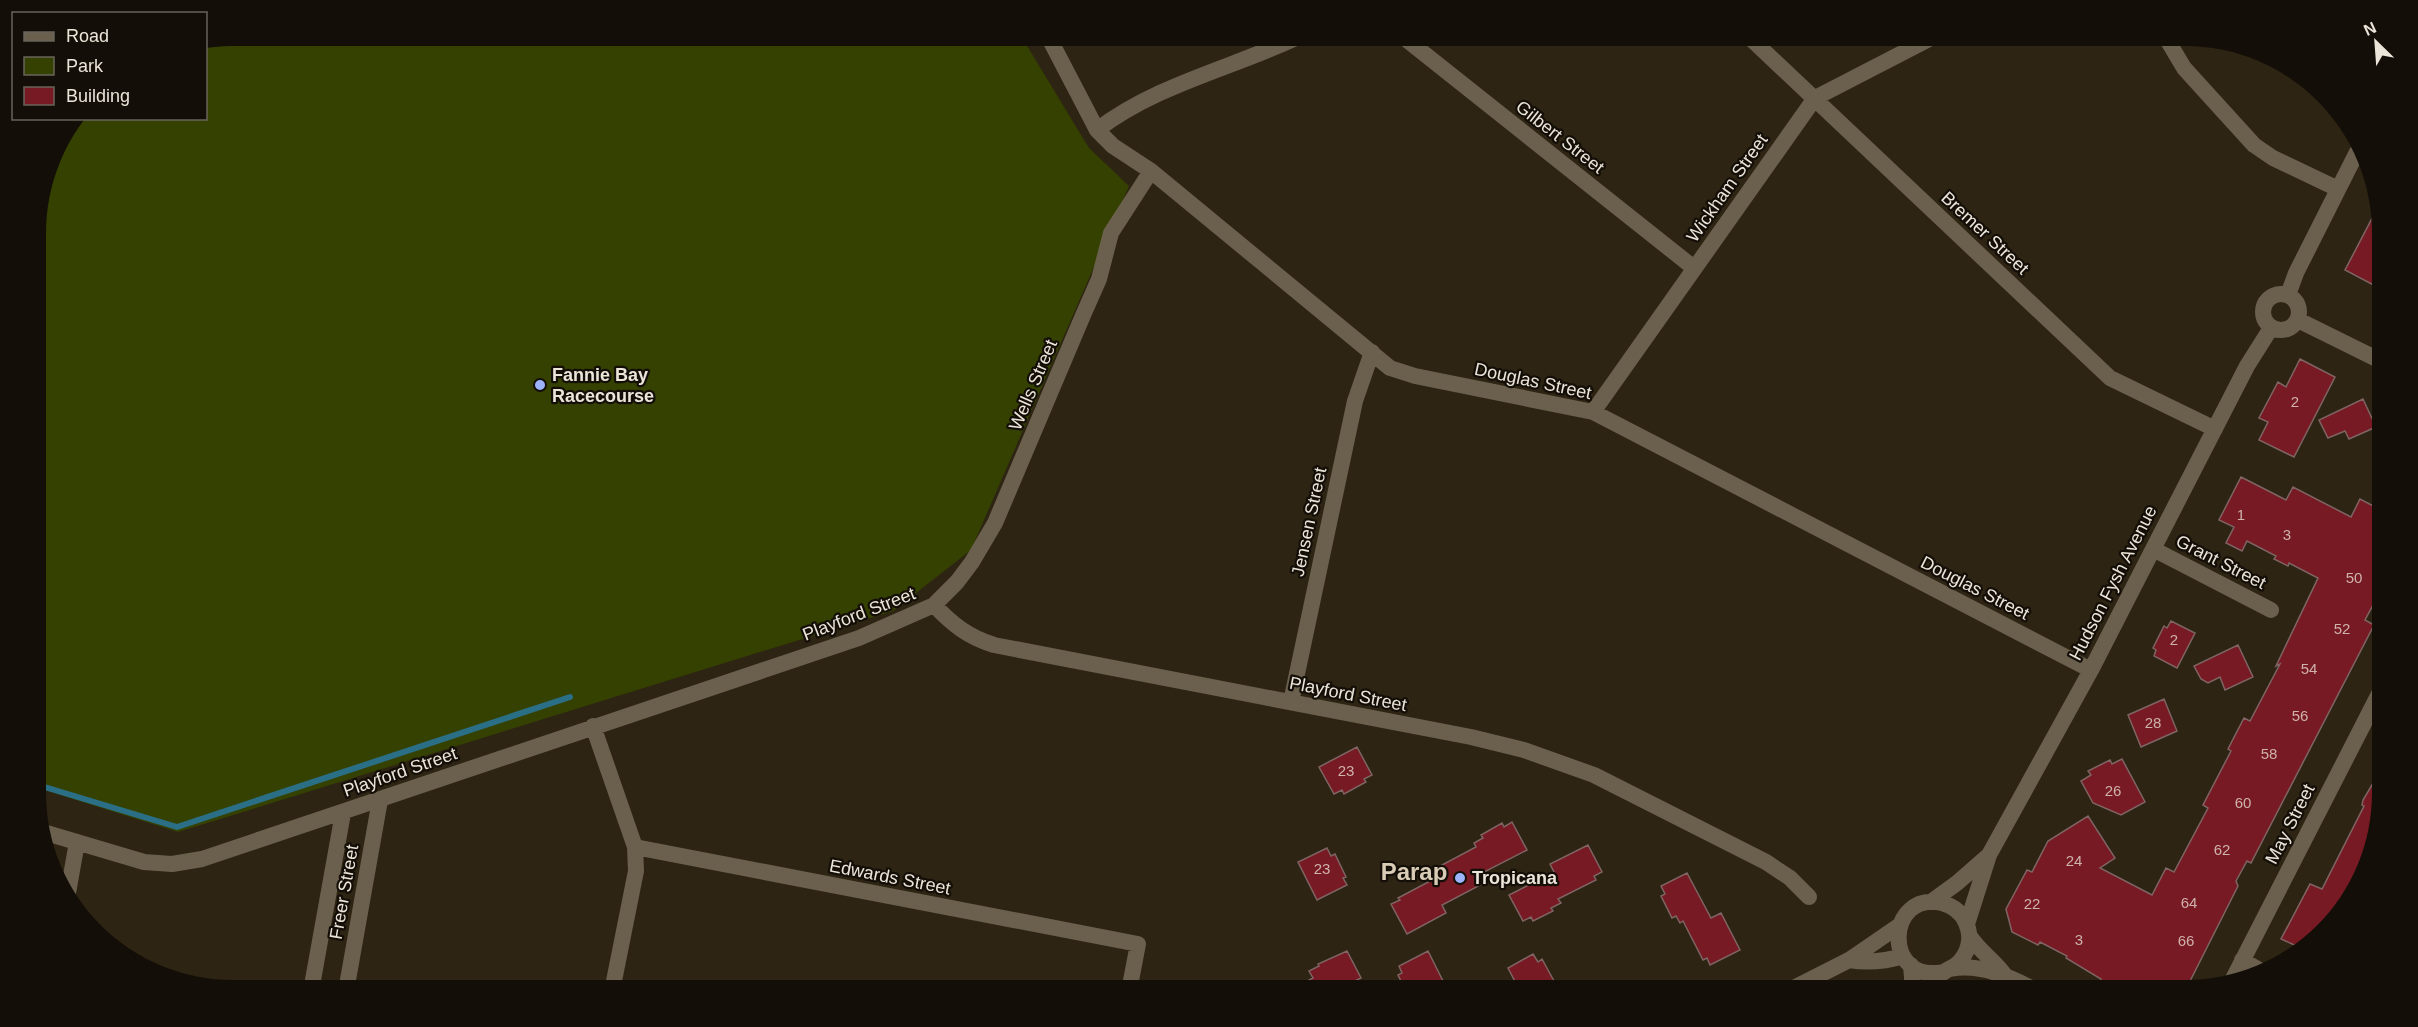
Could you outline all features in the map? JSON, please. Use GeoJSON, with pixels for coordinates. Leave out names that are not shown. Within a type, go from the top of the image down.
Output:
{"type":"FeatureCollection","features":[{"type":"Feature","properties":{"kind":"street","name":"Douglas Street"},"geometry":{"type":"LineString","coordinates":[[1053,46],[1098,130],[1113,146],[1151,171],[1390,368],[1593,412],[2091,670]]}},
{"type":"Feature","properties":{"kind":"street"},"geometry":{"type":"LineString","coordinates":[[1098,130],[1135,105],[1176,86],[1278,46]]}},
{"type":"Feature","properties":{"kind":"street","name":"Gilbert Street"},"geometry":{"type":"LineString","coordinates":[[1415,46],[1694,268]]}},
{"type":"Feature","properties":{"kind":"street","name":"Bremer Street"},"geometry":{"type":"LineString","coordinates":[[1759,46],[2110,378],[2215,429]]}},
{"type":"Feature","properties":{"kind":"street","name":"Wickham Street"},"geometry":{"type":"LineString","coordinates":[[1593,412],[1815,98],[1916,46]]}},
{"type":"Feature","properties":{"kind":"street"},"geometry":{"type":"LineString","coordinates":[[2171,46],[2189,74],[2254,145],[2273,158],[2338,189]]}},
{"type":"Feature","properties":{"kind":"street"},"geometry":{"type":"LineString","coordinates":[[2288,295],[2354,157]]}},
{"type":"Feature","properties":{"kind":"street","name":"Wells Street"},"geometry":{"type":"LineString","coordinates":[[934,605],[962,576],[995,523],[1099,279],[1111,234],[1151,171]]}},
{"type":"Feature","properties":{"kind":"street"},"geometry":{"type":"LineString","coordinates":[[2277,294],[2288,295],[2298,305],[2298,320],[2283,331],[2271,328],[2264,320],[2264,304],[2277,294]]}},
{"type":"Feature","properties":{"kind":"street"},"geometry":{"type":"LineString","coordinates":[[2298,320],[2372,357]]}},
{"type":"Feature","properties":{"kind":"street","name":"Hudson Fysh Avenue"},"geometry":{"type":"LineString","coordinates":[[1989,855],[2091,670],[2257,347],[2271,328]]}},
{"type":"Feature","properties":{"kind":"street","name":"Jensen Street"},"geometry":{"type":"LineString","coordinates":[[1291,702],[1355,401],[1372,352]]}},
{"type":"Feature","properties":{"kind":"street","name":"Grant Street"},"geometry":{"type":"LineString","coordinates":[[2153,549],[2271,610]]}},
{"type":"Feature","properties":{"kind":"street","name":"Playford Street"},"geometry":{"type":"LineString","coordinates":[[51,834],[144,862],[183,863],[224,853],[593,726],[859,638],[934,605],[958,629],[994,645],[1471,737],[1524,750],[1594,775],[1766,862],[1790,878],[1809,897]]}},
{"type":"Feature","properties":{"kind":"street","name":"May Street"},"geometry":{"type":"LineString","coordinates":[[2236,973],[2372,707]]}},
{"type":"Feature","properties":{"kind":"street"},"geometry":{"type":"LineString","coordinates":[[593,726],[635,847],[636,871],[614,980]]}},
{"type":"Feature","properties":{"kind":"street","name":"Freer Street"},"geometry":{"type":"LineString","coordinates":[[348,980],[380,800]]}},
{"type":"Feature","properties":{"kind":"street","name":"Freer Street"},"geometry":{"type":"LineString","coordinates":[[313,980],[343,813]]}},
{"type":"Feature","properties":{"kind":"street"},"geometry":{"type":"LineString","coordinates":[[70,883],[77,842]]}},
{"type":"Feature","properties":{"kind":"street","name":"Edwards Street"},"geometry":{"type":"LineString","coordinates":[[635,847],[1138,944],[1131,980]]}},
{"type":"Feature","properties":{"kind":"street"},"geometry":{"type":"LineString","coordinates":[[1810,980],[1849,960],[1900,925],[1909,912],[1931,902],[1957,884],[1989,855]]}},
{"type":"Feature","properties":{"kind":"street"},"geometry":{"type":"LineString","coordinates":[[1939,980],[1967,951],[1968,929],[1989,855]]}},
{"type":"Feature","properties":{"kind":"street"},"geometry":{"type":"LineString","coordinates":[[1931,902],[1953,907],[1982,953],[1994,960],[2004,974]]}},
{"type":"Feature","properties":{"kind":"street"},"geometry":{"type":"LineString","coordinates":[[1900,925],[1898,940],[1907,961],[1911,980]]}},
{"type":"Feature","properties":{"kind":"street"},"geometry":{"type":"LineString","coordinates":[[1849,960],[1865,963],[1907,961],[1929,973],[1968,966],[2004,974],[2016,980]]}},
{"type":"Feature","properties":{"kind":"street"},"geometry":{"type":"LineString","coordinates":[[2242,960],[2255,967]]}},
{"type":"Feature","properties":{"kind":"green space","name":"Fannie Bay Racecourse"},"geometry":{"type":"Polygon","coordinates":[[[233,46],[1027,46],[1089,148],[1129,186],[971,550],[893,611],[178,832],[46,791],[47,221],[53,185],[61,162],[86,120],[207,120],[207,48],[233,46]]]}},
{"type":"Feature","properties":{"kind":"building"},"geometry":{"type":"Polygon","coordinates":[[[2371,220],[2372,284],[2345,270],[2371,220]]]}},
{"type":"Feature","properties":{"kind":"building"},"geometry":{"type":"Polygon","coordinates":[[[2300,359],[2335,377],[2294,457],[2259,440],[2268,422],[2259,418],[2278,382],[2286,387],[2300,359]]]}},
{"type":"Feature","properties":{"kind":"building"},"geometry":{"type":"Polygon","coordinates":[[[2363,399],[2372,418],[2372,429],[2349,439],[2345,431],[2328,438],[2319,420],[2363,399]]]}},
{"type":"Feature","properties":{"kind":"building"},"geometry":{"type":"Polygon","coordinates":[[[2241,477],[2286,500],[2293,487],[2351,517],[2360,499],[2372,505],[2372,607],[2365,620],[2372,624],[2372,629],[2251,863],[2247,861],[2236,881],[2238,886],[2191,980],[2100,980],[2066,958],[2067,956],[2040,942],[2038,945],[2012,932],[2006,909],[2027,870],[2032,872],[2048,841],[2088,816],[2115,858],[2100,868],[2152,895],[2166,868],[2174,872],[2208,808],[2203,805],[2231,751],[2228,749],[2244,718],[2250,721],[2280,664],[2276,666],[2318,578],[2289,563],[2288,566],[2274,559],[2276,556],[2247,541],[2242,551],[2226,543],[2234,527],[2219,520],[2241,477]]]}},
{"type":"Feature","properties":{"kind":"building"},"geometry":{"type":"Polygon","coordinates":[[[2171,621],[2195,633],[2177,668],[2154,656],[2156,650],[2153,648],[2164,626],[2167,628],[2171,621]]]}},
{"type":"Feature","properties":{"kind":"building"},"geometry":{"type":"Polygon","coordinates":[[[2238,645],[2253,677],[2225,690],[2220,677],[2208,683],[2201,679],[2194,666],[2238,645]]]}},
{"type":"Feature","properties":{"kind":"building"},"geometry":{"type":"Polygon","coordinates":[[[2164,699],[2177,731],[2141,747],[2128,715],[2164,699]]]}},
{"type":"Feature","properties":{"kind":"building"},"geometry":{"type":"Polygon","coordinates":[[[1357,747],[1372,775],[1364,779],[1366,782],[1344,794],[1342,790],[1334,794],[1319,767],[1357,747]]]}},
{"type":"Feature","properties":{"kind":"building"},"geometry":{"type":"Polygon","coordinates":[[[2122,759],[2145,802],[2121,815],[2093,803],[2081,781],[2091,775],[2088,771],[2110,760],[2112,764],[2122,759]]]}},
{"type":"Feature","properties":{"kind":"building"},"geometry":{"type":"Polygon","coordinates":[[[2372,785],[2370,818],[2362,854],[2346,887],[2325,917],[2308,934],[2294,945],[2281,939],[2310,884],[2322,889],[2364,806],[2362,805],[2372,785]]]}},
{"type":"Feature","properties":{"kind":"building","name":"Tropicana"},"geometry":{"type":"Polygon","coordinates":[[[1512,822],[1527,850],[1482,873],[1486,882],[1442,905],[1446,913],[1407,934],[1391,904],[1436,878],[1434,874],[1442,870],[1440,866],[1476,847],[1474,843],[1483,838],[1481,835],[1502,823],[1504,827],[1512,822]]]}},
{"type":"Feature","properties":{"kind":"building","name":"Tropicana"},"geometry":{"type":"Polygon","coordinates":[[[1588,845],[1602,872],[1594,876],[1596,880],[1558,899],[1561,903],[1551,908],[1553,911],[1533,921],[1531,917],[1523,921],[1509,895],[1554,872],[1550,864],[1588,845]]]}},
{"type":"Feature","properties":{"kind":"building"},"geometry":{"type":"Polygon","coordinates":[[[1327,848],[1331,856],[1335,854],[1346,877],[1343,878],[1347,885],[1317,900],[1298,862],[1327,848]]]}},
{"type":"Feature","properties":{"kind":"building"},"geometry":{"type":"Polygon","coordinates":[[[1687,873],[1711,918],[1721,913],[1740,950],[1710,965],[1707,958],[1703,960],[1683,921],[1680,923],[1676,916],[1672,918],[1661,896],[1665,894],[1661,886],[1687,873]]]}},
{"type":"Feature","properties":{"kind":"building"},"geometry":{"type":"Polygon","coordinates":[[[1347,951],[1361,978],[1357,980],[1309,980],[1313,978],[1309,971],[1319,966],[1318,964],[1347,951]]]}},
{"type":"Feature","properties":{"kind":"building"},"geometry":{"type":"Polygon","coordinates":[[[1428,951],[1442,980],[1400,980],[1398,975],[1402,973],[1399,966],[1428,951]]]}},
{"type":"Feature","properties":{"kind":"building"},"geometry":{"type":"Polygon","coordinates":[[[1533,954],[1538,962],[1542,959],[1553,980],[1514,980],[1508,968],[1533,954]]]}},
{"type":"Feature","properties":{"kind":"waterway"},"geometry":{"type":"LineString","coordinates":[[46,787],[177,827],[570,697]]}},
{"type":"Feature","properties":{"kind":"place","name":"Fannie Bay Racecourse"},"geometry":{"type":"Point","coordinates":[540,385]}},
{"type":"Feature","properties":{"kind":"place","name":"Tropicana"},"geometry":{"type":"Point","coordinates":[1460,878]}},
{"type":"Feature","properties":{"kind":"district","name":"Parap"},"geometry":{"type":"Point","coordinates":[1414,872]}}]}
